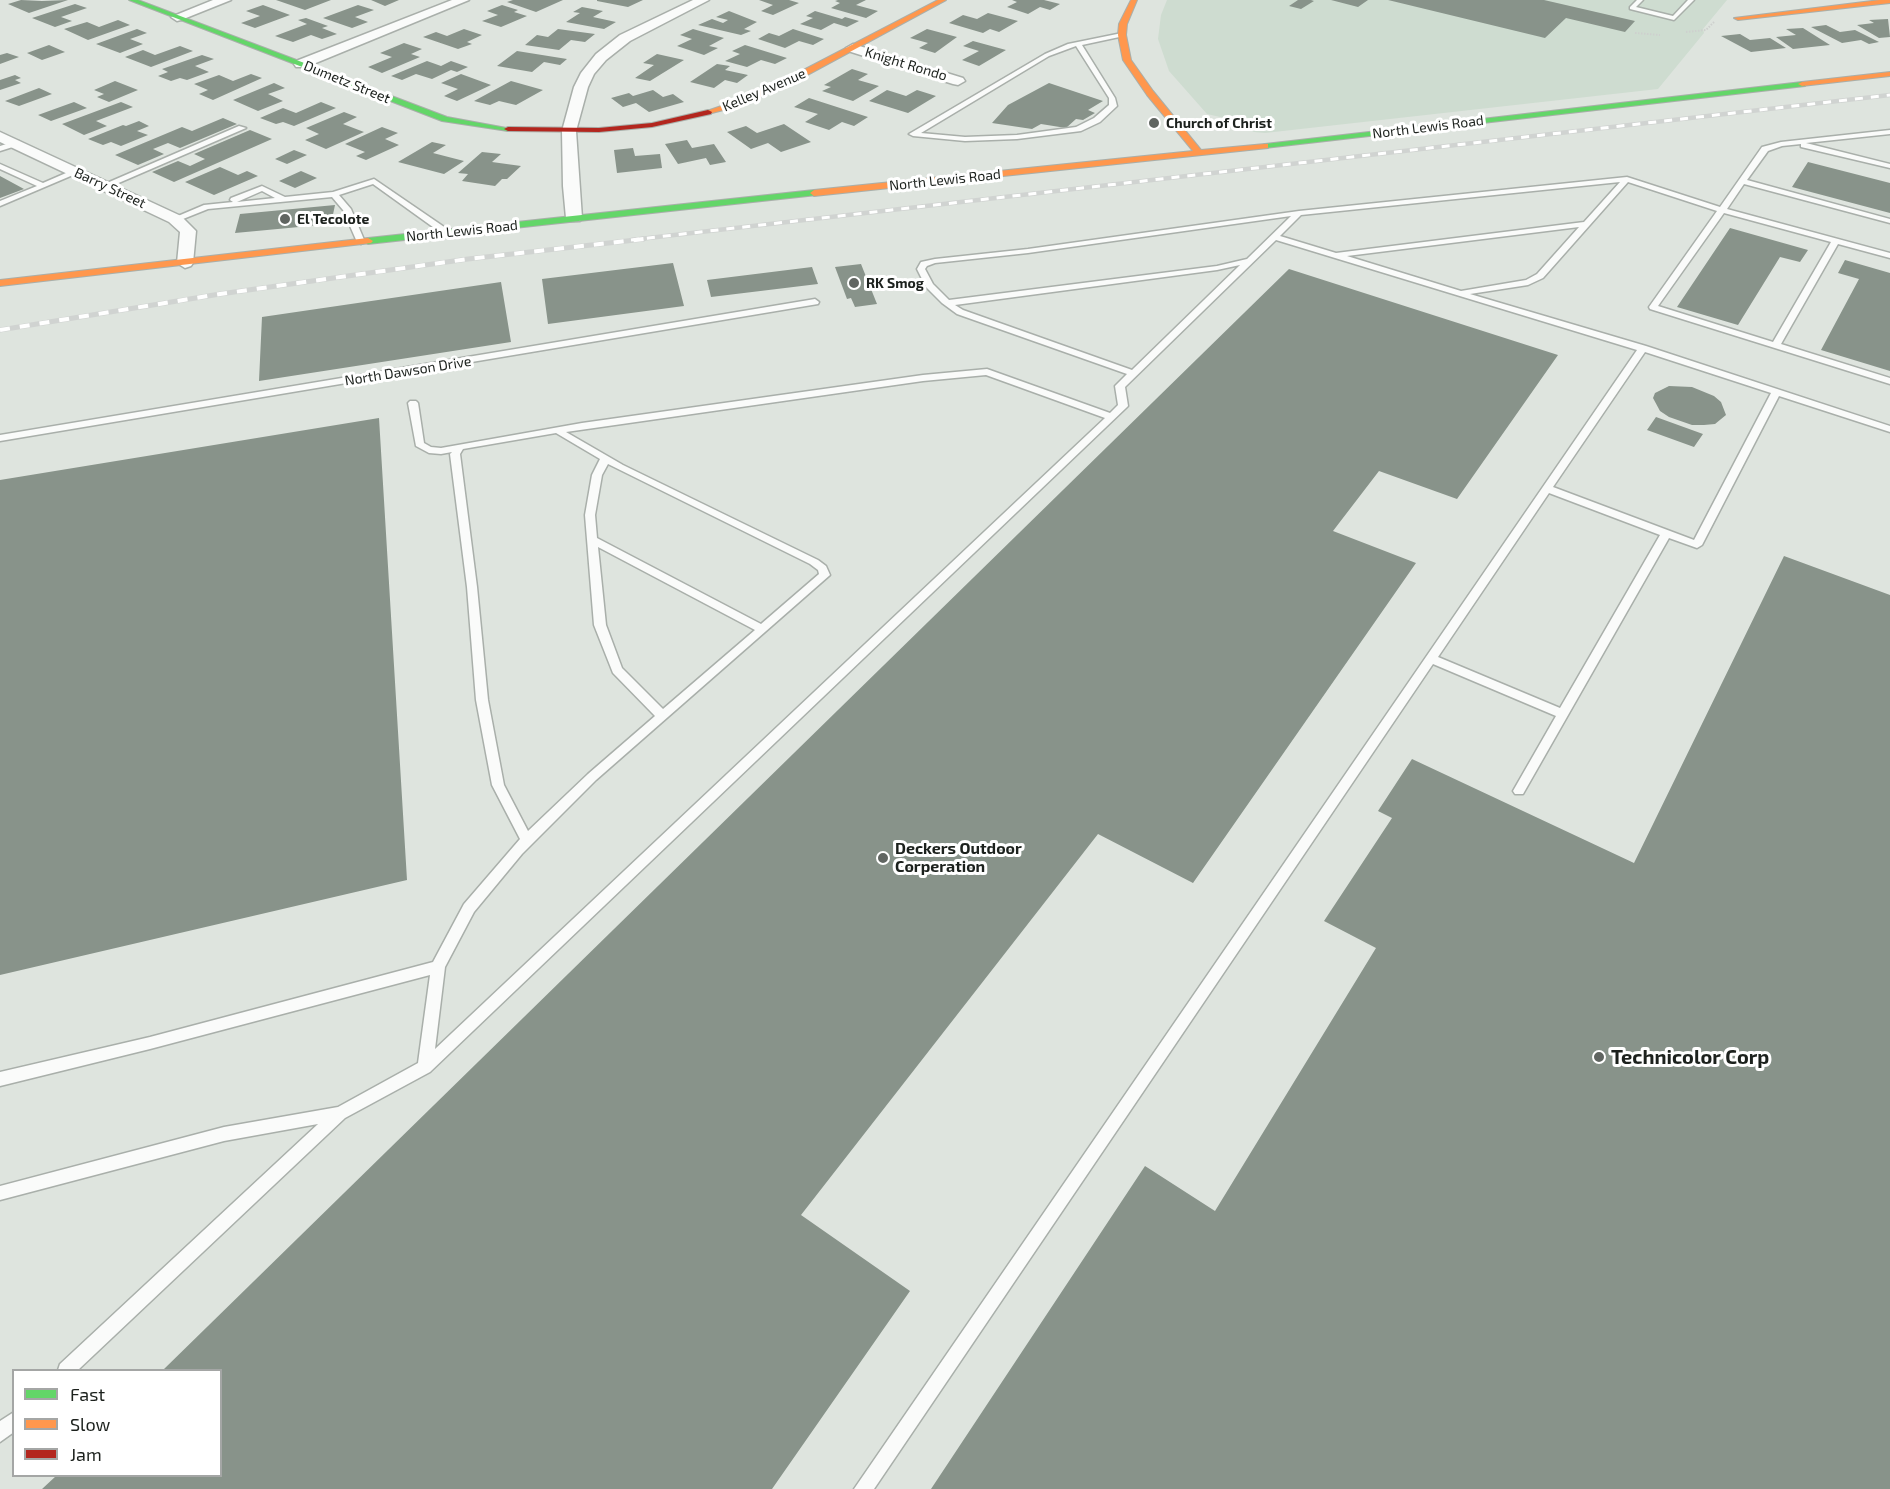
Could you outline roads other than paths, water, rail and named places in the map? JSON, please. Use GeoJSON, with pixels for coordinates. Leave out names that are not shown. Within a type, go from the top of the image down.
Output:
{"type":"FeatureCollection","features":[{"type":"Feature","properties":{"kind":"main road","name":"Dumetz Street"},"geometry":{"type":"LineString","coordinates":[[132,0],[410,107],[458,122],[496,129],[569,131]]}},
{"type":"Feature","properties":{"kind":"main road","name":"Kelley Avenue"},"geometry":{"type":"LineString","coordinates":[[569,131],[652,125],[713,112],[768,91],[943,0]]}},
{"type":"Feature","properties":{"kind":"main road"},"geometry":{"type":"LineString","coordinates":[[1134,0],[1124,19],[1122,35],[1124,50],[1133,70],[1200,154]]}},
{"type":"Feature","properties":{"kind":"main road"},"geometry":{"type":"LineString","coordinates":[[1738,18],[1890,1]]}},
{"type":"Feature","properties":{"kind":"main road","name":"North Lewis Road"},"geometry":{"type":"LineString","coordinates":[[0,283],[574,218],[1200,154],[1890,74]]}},
{"type":"Feature","properties":{"kind":"street"},"geometry":{"type":"LineString","coordinates":[[177,17],[225,0]]}},
{"type":"Feature","properties":{"kind":"street"},"geometry":{"type":"LineString","coordinates":[[301,64],[463,0]]}},
{"type":"Feature","properties":{"kind":"street"},"geometry":{"type":"LineString","coordinates":[[574,218],[569,131],[581,87],[601,57],[634,32],[703,0]]}},
{"type":"Feature","properties":{"kind":"street","name":"Knight Rondo"},"geometry":{"type":"LineString","coordinates":[[853,48],[958,81]]}},
{"type":"Feature","properties":{"kind":"street","name":"Barry Street"},"geometry":{"type":"LineString","coordinates":[[0,136],[175,219]]}},
{"type":"Feature","properties":{"kind":"street"},"geometry":{"type":"LineString","coordinates":[[175,219],[188,231],[185,263]]}},
{"type":"Feature","properties":{"kind":"lane"},"geometry":{"type":"LineString","coordinates":[[1640,0],[1632,8],[1674,18],[1691,0]]}},
{"type":"Feature","properties":{"kind":"lane"},"geometry":{"type":"LineString","coordinates":[[1078,43],[1112,98],[1113,106],[1097,120],[1078,129],[1017,137],[965,139],[913,134],[1047,55],[1078,43],[1122,35]]}},
{"type":"Feature","properties":{"kind":"lane"},"geometry":{"type":"LineString","coordinates":[[104,186],[242,128]]}},
{"type":"Feature","properties":{"kind":"lane"},"geometry":{"type":"LineString","coordinates":[[1890,132],[1795,142],[1765,149],[1653,307],[1890,381]]}},
{"type":"Feature","properties":{"kind":"lane"},"geometry":{"type":"LineString","coordinates":[[1795,142],[1890,166]]}},
{"type":"Feature","properties":{"kind":"lane"},"geometry":{"type":"LineString","coordinates":[[0,149],[16,143]]}},
{"type":"Feature","properties":{"kind":"lane"},"geometry":{"type":"LineString","coordinates":[[0,166],[43,186]]}},
{"type":"Feature","properties":{"kind":"lane"},"geometry":{"type":"LineString","coordinates":[[0,204],[76,172]]}},
{"type":"Feature","properties":{"kind":"lane"},"geometry":{"type":"LineString","coordinates":[[1460,293],[1528,282],[1540,276],[1627,179]]}},
{"type":"Feature","properties":{"kind":"lane"},"geometry":{"type":"LineString","coordinates":[[1133,373],[960,312],[928,285],[921,268],[924,264],[1299,213],[1627,179],[1722,210],[1890,256]]}},
{"type":"Feature","properties":{"kind":"lane"},"geometry":{"type":"LineString","coordinates":[[175,219],[207,207],[334,194],[374,181],[447,233]]}},
{"type":"Feature","properties":{"kind":"lane"},"geometry":{"type":"LineString","coordinates":[[1742,182],[1890,221]]}},
{"type":"Feature","properties":{"kind":"lane"},"geometry":{"type":"LineString","coordinates":[[225,204],[262,188],[284,199]]}},
{"type":"Feature","properties":{"kind":"lane"},"geometry":{"type":"LineString","coordinates":[[334,194],[347,209],[361,242]]}},
{"type":"Feature","properties":{"kind":"lane"},"geometry":{"type":"LineString","coordinates":[[68,1369],[340,1113],[425,1067],[1123,406],[1119,386],[1299,213]]}},
{"type":"Feature","properties":{"kind":"lane"},"geometry":{"type":"LineString","coordinates":[[1334,255],[1587,224]]}},
{"type":"Feature","properties":{"kind":"lane"},"geometry":{"type":"LineString","coordinates":[[1275,237],[1643,349],[1890,429]]}},
{"type":"Feature","properties":{"kind":"lane"},"geometry":{"type":"LineString","coordinates":[[1776,345],[1836,241]]}},
{"type":"Feature","properties":{"kind":"lane"},"geometry":{"type":"LineString","coordinates":[[948,303],[1217,268],[1250,261]]}},
{"type":"Feature","properties":{"kind":"lane","name":"North Dawson Drive"},"geometry":{"type":"LineString","coordinates":[[0,438],[815,302]]}},
{"type":"Feature","properties":{"kind":"lane"},"geometry":{"type":"LineString","coordinates":[[863,1489],[1643,349]]}},
{"type":"Feature","properties":{"kind":"lane"},"geometry":{"type":"LineString","coordinates":[[413,403],[419,444],[429,450],[441,451],[557,430],[923,378],[987,372],[1111,417]]}},
{"type":"Feature","properties":{"kind":"lane"},"geometry":{"type":"LineString","coordinates":[[1546,488],[1697,545],[1776,392]]}},
{"type":"Feature","properties":{"kind":"lane"},"geometry":{"type":"LineString","coordinates":[[425,1067],[438,968],[469,908],[526,841],[592,777],[825,575],[822,568],[804,557],[605,459],[557,430]]}},
{"type":"Feature","properties":{"kind":"lane"},"geometry":{"type":"LineString","coordinates":[[460,447],[454,454],[472,587],[483,700],[498,785],[526,841]]}},
{"type":"Feature","properties":{"kind":"lane"},"geometry":{"type":"LineString","coordinates":[[605,459],[597,475],[590,515],[600,624],[617,670],[662,716]]}},
{"type":"Feature","properties":{"kind":"lane"},"geometry":{"type":"LineString","coordinates":[[1519,790],[1666,534]]}},
{"type":"Feature","properties":{"kind":"lane"},"geometry":{"type":"LineString","coordinates":[[591,539],[762,629]]}},
{"type":"Feature","properties":{"kind":"lane"},"geometry":{"type":"LineString","coordinates":[[1431,658],[1562,714]]}},
{"type":"Feature","properties":{"kind":"lane"},"geometry":{"type":"LineString","coordinates":[[0,1079],[150,1043],[438,968]]}},
{"type":"Feature","properties":{"kind":"lane"},"geometry":{"type":"LineString","coordinates":[[0,1193],[225,1134],[340,1113]]}},
{"type":"Feature","properties":{"kind":"lane"},"geometry":{"type":"LineString","coordinates":[[0,1433],[12,1422]]}},
{"type":"Feature","properties":{"kind":"railway"},"geometry":{"type":"LineString","coordinates":[[631,240],[1890,95]]}},
{"type":"Feature","properties":{"kind":"railway"},"geometry":{"type":"LineString","coordinates":[[0,330],[220,294],[468,259],[644,239]]}},
{"type":"Feature","properties":{"kind":"place","name":"Church of Christ"},"geometry":{"type":"Point","coordinates":[1154,123]}},
{"type":"Feature","properties":{"kind":"place","name":"El Tecolote"},"geometry":{"type":"Point","coordinates":[285,219]}},
{"type":"Feature","properties":{"kind":"place","name":"RK Smog"},"geometry":{"type":"Point","coordinates":[854,283]}},
{"type":"Feature","properties":{"kind":"place","name":"Deckers Outdoor Corperation"},"geometry":{"type":"Point","coordinates":[883,858]}},
{"type":"Feature","properties":{"kind":"place","name":"Technicolor Corp"},"geometry":{"type":"Point","coordinates":[1599,1057]}}]}
